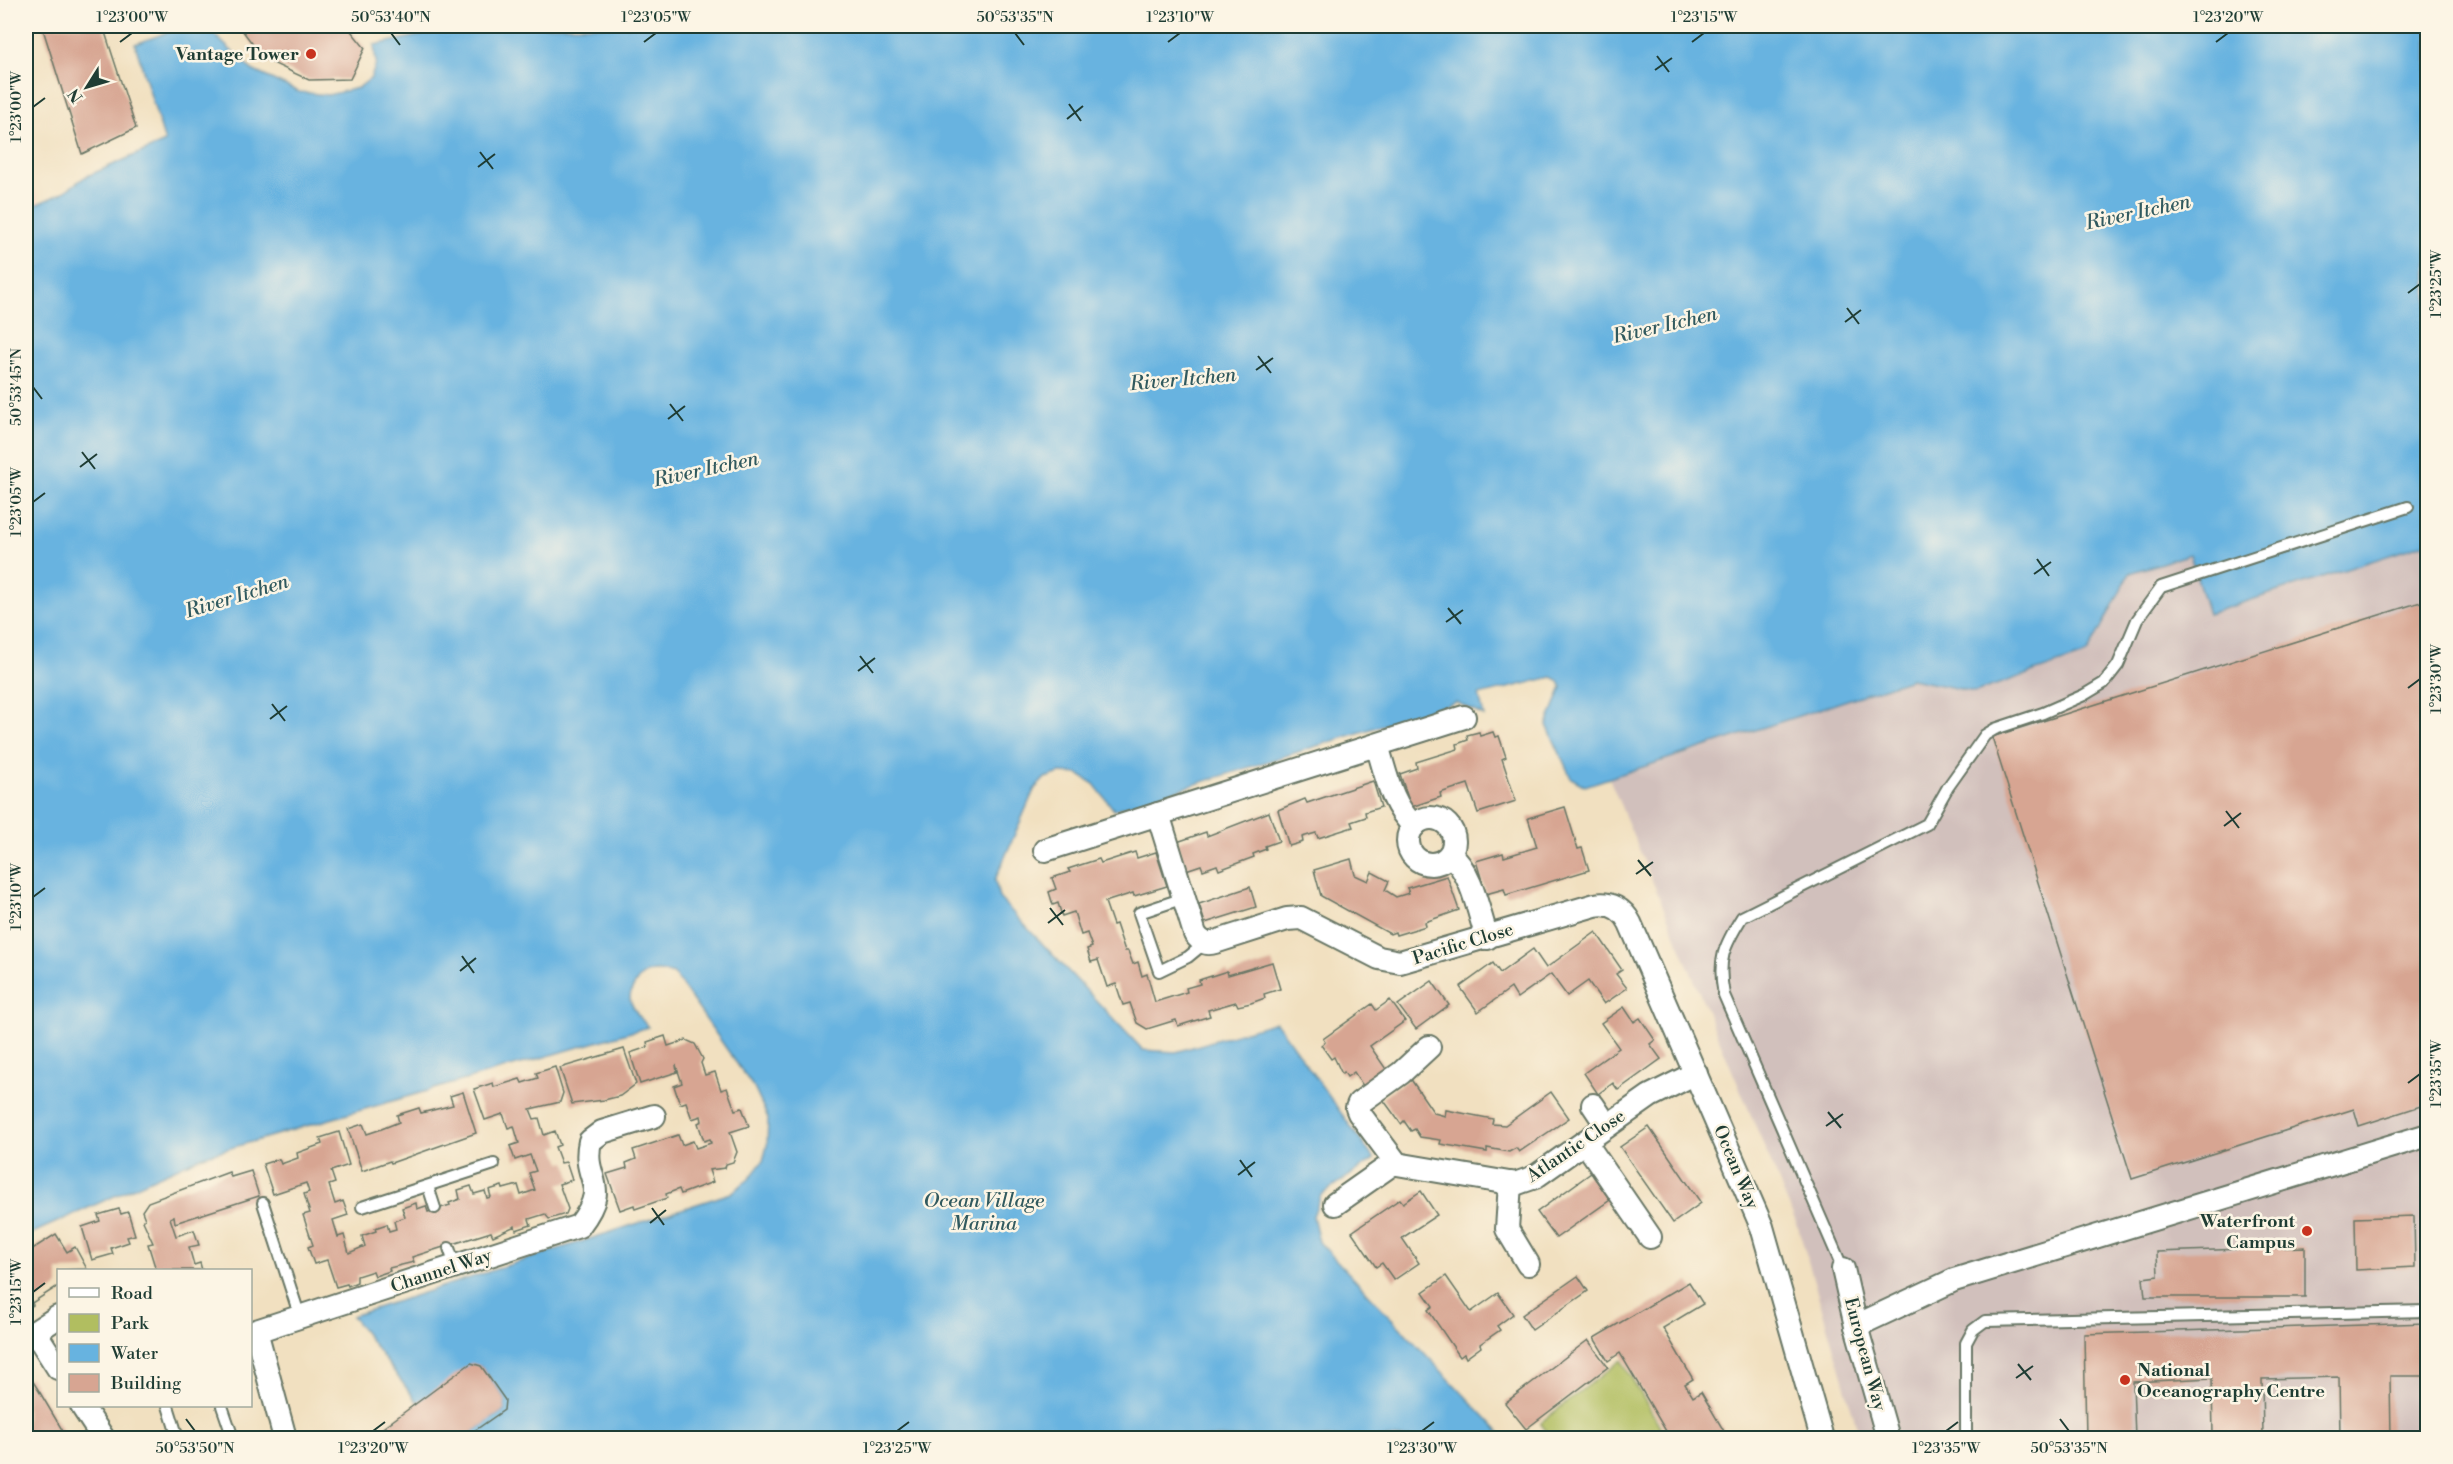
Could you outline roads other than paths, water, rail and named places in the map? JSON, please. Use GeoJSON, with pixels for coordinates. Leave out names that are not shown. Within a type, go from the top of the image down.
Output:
{"type":"FeatureCollection","features":[{"type":"Feature","properties":{"kind":"street"},"geometry":{"type":"LineString","coordinates":[[1045,850],[1464,717]]}},
{"type":"Feature","properties":{"kind":"street"},"geometry":{"type":"LineString","coordinates":[[1377,745],[1396,804],[1404,817],[1414,826]]}},
{"type":"Feature","properties":{"kind":"street"},"geometry":{"type":"LineString","coordinates":[[1158,814],[1195,934],[1205,943]]}},
{"type":"Feature","properties":{"kind":"street"},"geometry":{"type":"LineString","coordinates":[[1432,818],[1447,824],[1454,834],[1455,843],[1450,855],[1440,863],[1432,865],[1417,860],[1409,848],[1408,840],[1414,826],[1424,819],[1432,818]]}},
{"type":"Feature","properties":{"kind":"street"},"geometry":{"type":"LineString","coordinates":[[1450,855],[1460,864],[1467,876],[1487,938]]}},
{"type":"Feature","properties":{"kind":"street","name":"Pacific Close"},"geometry":{"type":"LineString","coordinates":[[1205,943],[1210,944],[1297,917],[1310,921],[1379,958],[1393,962],[1410,961],[1595,904],[1607,904],[1618,909]]}},
{"type":"Feature","properties":{"kind":"street","name":"Ocean Way"},"geometry":{"type":"LineString","coordinates":[[1618,909],[1630,923],[1762,1227],[1822,1438]]}},
{"type":"Feature","properties":{"kind":"street"},"geometry":{"type":"LineString","coordinates":[[1335,1204],[1395,1162],[1359,1113],[1357,1106],[1401,1073],[1429,1047]]}},
{"type":"Feature","properties":{"kind":"street","name":"Atlantic Close"},"geometry":{"type":"LineString","coordinates":[[1395,1162],[1515,1184],[1528,1181],[1650,1096],[1696,1072]]}},
{"type":"Feature","properties":{"kind":"street"},"geometry":{"type":"LineString","coordinates":[[1593,1105],[1607,1126]]}},
{"type":"Feature","properties":{"kind":"street","name":"Channel Way"},"geometry":{"type":"LineString","coordinates":[[285,1438],[253,1332],[300,1317],[452,1257],[579,1226],[592,1209],[597,1191],[586,1157],[590,1141],[602,1132],[654,1116]]}},
{"type":"Feature","properties":{"kind":"street"},"geometry":{"type":"LineString","coordinates":[[1856,1326],[1954,1280],[2427,1135]]}},
{"type":"Feature","properties":{"kind":"street"},"geometry":{"type":"LineString","coordinates":[[1585,1142],[1650,1237]]}},
{"type":"Feature","properties":{"kind":"street"},"geometry":{"type":"LineString","coordinates":[[1510,1183],[1507,1229],[1528,1264]]}},
{"type":"Feature","properties":{"kind":"street","name":"European Way"},"geometry":{"type":"LineString","coordinates":[[1844,1269],[1856,1326],[1888,1438]]}},
{"type":"Feature","properties":{"kind":"street"},"geometry":{"type":"LineString","coordinates":[[57,1318],[30,1335],[57,1367]]}},
{"type":"Feature","properties":{"kind":"street"},"geometry":{"type":"LineString","coordinates":[[83,1407],[103,1438]]}},
{"type":"Feature","properties":{"kind":"lane"},"geometry":{"type":"LineString","coordinates":[[1844,1269],[1724,994],[1720,973],[1722,953],[1742,917],[1927,824],[1948,787],[1984,735],[2043,713],[2084,695],[2104,683],[2118,665],[2137,620],[2161,587],[2408,507]]}},
{"type":"Feature","properties":{"kind":"lane"},"geometry":{"type":"LineString","coordinates":[[1184,898],[1139,913],[1159,971],[1188,957],[1205,943]]}},
{"type":"Feature","properties":{"kind":"lane"},"geometry":{"type":"LineString","coordinates":[[362,1207],[494,1164]]}},
{"type":"Feature","properties":{"kind":"lane"},"geometry":{"type":"LineString","coordinates":[[428,1186],[435,1208]]}},
{"type":"Feature","properties":{"kind":"lane"},"geometry":{"type":"LineString","coordinates":[[263,1203],[300,1317]]}},
{"type":"Feature","properties":{"kind":"lane"},"geometry":{"type":"LineString","coordinates":[[1966,1438],[1966,1342],[1973,1330],[1985,1321],[2427,1311]]}},
{"type":"Feature","properties":{"kind":"lane"},"geometry":{"type":"LineString","coordinates":[[168,1407],[178,1438]]}},
{"type":"Feature","properties":{"kind":"lane"},"geometry":{"type":"LineString","coordinates":[[222,1407],[233,1438]]}},
{"type":"Feature","properties":{"kind":"water"},"geometry":{"type":"Polygon","coordinates":[[[185,26],[205,26],[252,70],[299,92],[328,95],[358,88],[371,78],[376,63],[374,45],[465,26],[2427,26],[2427,543],[2208,614],[2190,554],[2130,573],[2087,654],[1975,692],[1911,679],[1585,786],[1571,778],[1547,725],[1562,687],[1558,680],[1552,677],[1479,695],[1484,716],[1456,702],[1114,810],[1094,784],[1078,774],[1060,773],[1045,778],[1034,790],[995,880],[999,898],[1143,1050],[1176,1052],[1276,1022],[1374,1159],[1321,1195],[1313,1216],[1319,1242],[1505,1438],[464,1438],[504,1410],[505,1400],[481,1366],[418,1403],[352,1316],[731,1193],[749,1179],[763,1161],[767,1146],[768,1118],[754,1088],[674,974],[651,971],[642,976],[633,987],[631,1003],[648,1027],[203,1156],[26,1236],[26,209],[62,193],[85,177],[165,142],[135,44],[185,26]]]}},
{"type":"Feature","properties":{"kind":"place","name":"Vantage Tower"},"geometry":{"type":"Point","coordinates":[311,54]}},
{"type":"Feature","properties":{"kind":"place","name":"Waterfront Campus"},"geometry":{"type":"Point","coordinates":[2307,1231]}},
{"type":"Feature","properties":{"kind":"place","name":"National Oceanography Centre"},"geometry":{"type":"Point","coordinates":[2125,1380]}},
{"type":"Feature","properties":{"kind":"water label","name":"River Itchen"},"geometry":{"type":"Point","coordinates":[2138,213]}},
{"type":"Feature","properties":{"kind":"water label","name":"River Itchen"},"geometry":{"type":"Point","coordinates":[1665,326]}},
{"type":"Feature","properties":{"kind":"water label","name":"River Itchen"},"geometry":{"type":"Point","coordinates":[1183,380]}},
{"type":"Feature","properties":{"kind":"water label","name":"River Itchen"},"geometry":{"type":"Point","coordinates":[706,470]}},
{"type":"Feature","properties":{"kind":"water label","name":"River Itchen"},"geometry":{"type":"Point","coordinates":[237,597]}},
{"type":"Feature","properties":{"kind":"water label","name":"Ocean Village Marina"},"geometry":{"type":"Point","coordinates":[984,1212]}}]}
